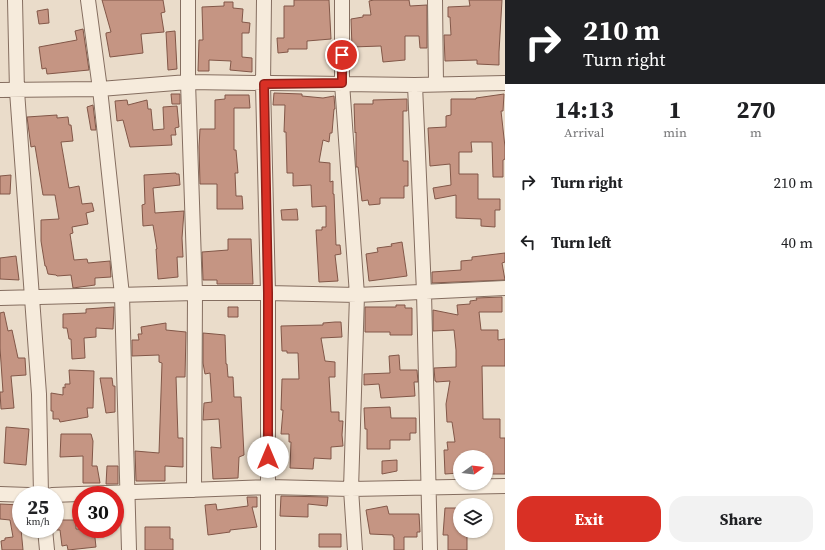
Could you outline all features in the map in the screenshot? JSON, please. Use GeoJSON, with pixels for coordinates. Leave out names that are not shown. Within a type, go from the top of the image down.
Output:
{"type":"FeatureCollection","features":[{"type":"Feature","properties":{"kind":"street"},"geometry":{"type":"LineString","coordinates":[[15,0],[16,91],[39,394],[41,486]]}},
{"type":"Feature","properties":{"kind":"street"},"geometry":{"type":"LineString","coordinates":[[88,0],[100,89],[122,295],[129,550]]}},
{"type":"Feature","properties":{"kind":"street"},"geometry":{"type":"LineString","coordinates":[[188,0],[188,82],[195,293],[194,490]]}},
{"type":"Feature","properties":{"kind":"street"},"geometry":{"type":"LineString","coordinates":[[264,0],[268,293],[268,550]]}},
{"type":"Feature","properties":{"kind":"street"},"geometry":{"type":"LineString","coordinates":[[342,0],[342,83],[357,295],[351,489],[354,550]]}},
{"type":"Feature","properties":{"kind":"street"},"geometry":{"type":"LineString","coordinates":[[435,0],[436,83]]}},
{"type":"Feature","properties":{"kind":"street"},"geometry":{"type":"LineString","coordinates":[[0,90],[100,89],[188,82],[415,85],[436,83],[505,83]]}},
{"type":"Feature","properties":{"kind":"street"},"geometry":{"type":"LineString","coordinates":[[415,85],[424,292],[427,488],[430,550]]}},
{"type":"Feature","properties":{"kind":"street"},"geometry":{"type":"LineString","coordinates":[[0,298],[195,293],[357,295],[505,288]]}},
{"type":"Feature","properties":{"kind":"street"},"geometry":{"type":"LineString","coordinates":[[64,494],[268,487],[351,489],[505,486]]}},
{"type":"Feature","properties":{"kind":"street"},"geometry":{"type":"LineString","coordinates":[[0,494],[12,494]]}},
{"type":"Feature","properties":{"kind":"street"},"geometry":{"type":"LineString","coordinates":[[46,538],[47,550]]}},
{"type":"Feature","properties":{"kind":"building"},"geometry":{"type":"Polygon","coordinates":[[[102,0],[163,0],[165,12],[161,13],[164,32],[141,34],[143,53],[110,57],[106,33],[111,32],[102,0]]]}},
{"type":"Feature","properties":{"kind":"building"},"geometry":{"type":"Polygon","coordinates":[[[294,0],[329,0],[331,39],[307,41],[307,49],[288,49],[288,52],[278,53],[277,38],[284,38],[284,6],[294,6],[294,0]]]}},
{"type":"Feature","properties":{"kind":"building"},"geometry":{"type":"Polygon","coordinates":[[[409,0],[410,6],[427,5],[427,48],[420,48],[419,36],[405,36],[405,60],[383,62],[381,46],[352,47],[351,19],[363,17],[363,15],[371,15],[369,1],[409,0]]]}},
{"type":"Feature","properties":{"kind":"building"},"geometry":{"type":"Polygon","coordinates":[[[469,0],[502,0],[499,65],[477,64],[477,60],[445,61],[444,35],[451,35],[448,7],[470,6],[469,0]]]}},
{"type":"Feature","properties":{"kind":"building"},"geometry":{"type":"Polygon","coordinates":[[[224,2],[233,2],[233,8],[243,9],[242,22],[250,23],[249,33],[242,33],[242,57],[252,58],[252,72],[230,70],[231,61],[209,60],[209,71],[198,71],[199,40],[203,40],[202,7],[224,6],[224,2]]]}},
{"type":"Feature","properties":{"kind":"building"},"geometry":{"type":"Polygon","coordinates":[[[48,9],[49,23],[39,24],[37,11],[48,9]]]}},
{"type":"Feature","properties":{"kind":"building"},"geometry":{"type":"Polygon","coordinates":[[[83,29],[89,70],[47,74],[46,68],[42,69],[39,47],[77,40],[75,31],[83,29]]]}},
{"type":"Feature","properties":{"kind":"building"},"geometry":{"type":"Polygon","coordinates":[[[175,31],[177,69],[168,70],[166,32],[175,31]]]}},
{"type":"Feature","properties":{"kind":"building"},"geometry":{"type":"Polygon","coordinates":[[[274,93],[302,94],[302,96],[323,98],[334,96],[335,109],[332,133],[330,133],[329,142],[323,140],[319,162],[330,163],[330,182],[333,181],[336,245],[340,245],[341,254],[335,255],[338,281],[319,282],[316,230],[322,230],[322,227],[326,227],[326,206],[312,207],[311,185],[293,186],[293,173],[287,173],[286,132],[284,132],[285,105],[273,105],[274,93]]]}},
{"type":"Feature","properties":{"kind":"building"},"geometry":{"type":"Polygon","coordinates":[[[171,94],[180,94],[180,104],[172,104],[171,94]]]}},
{"type":"Feature","properties":{"kind":"building"},"geometry":{"type":"Polygon","coordinates":[[[504,94],[503,111],[501,111],[505,147],[503,177],[493,177],[492,142],[471,142],[472,152],[459,152],[459,174],[478,174],[478,199],[500,199],[500,210],[495,210],[495,227],[481,226],[481,219],[456,218],[456,195],[435,199],[433,188],[451,185],[450,164],[430,166],[428,128],[446,127],[446,116],[451,115],[451,99],[476,99],[504,94]]]}},
{"type":"Feature","properties":{"kind":"building"},"geometry":{"type":"Polygon","coordinates":[[[225,95],[249,95],[250,108],[234,108],[234,150],[236,150],[238,173],[235,173],[236,196],[242,196],[243,209],[217,209],[217,184],[200,184],[200,129],[215,129],[215,100],[225,99],[225,95]]]}},
{"type":"Feature","properties":{"kind":"building"},"geometry":{"type":"Polygon","coordinates":[[[407,99],[407,111],[403,111],[403,161],[408,161],[408,186],[404,186],[404,198],[380,198],[380,204],[369,205],[368,200],[362,201],[358,167],[356,167],[354,104],[373,104],[373,100],[407,99]]]}},
{"type":"Feature","properties":{"kind":"building"},"geometry":{"type":"Polygon","coordinates":[[[127,100],[128,105],[147,100],[148,109],[151,109],[153,130],[164,129],[163,107],[177,106],[179,127],[175,128],[176,135],[171,135],[172,145],[130,147],[123,120],[117,121],[115,101],[127,100]]]}},
{"type":"Feature","properties":{"kind":"building"},"geometry":{"type":"Polygon","coordinates":[[[93,105],[96,130],[91,130],[87,107],[93,105]]]}},
{"type":"Feature","properties":{"kind":"building"},"geometry":{"type":"Polygon","coordinates":[[[57,115],[57,118],[68,117],[69,125],[71,125],[73,141],[61,142],[69,188],[79,186],[82,204],[92,203],[94,211],[86,213],[88,224],[72,227],[73,233],[70,234],[74,260],[87,259],[88,263],[110,261],[111,277],[95,278],[95,285],[73,288],[71,275],[57,276],[48,274],[45,266],[41,241],[41,220],[59,219],[55,195],[43,195],[35,146],[31,147],[27,117],[57,115]]]}},
{"type":"Feature","properties":{"kind":"building"},"geometry":{"type":"Polygon","coordinates":[[[179,174],[180,185],[153,188],[155,213],[184,211],[182,238],[183,257],[177,257],[178,277],[158,279],[157,249],[153,225],[143,226],[142,205],[145,204],[144,175],[179,174]]]}},
{"type":"Feature","properties":{"kind":"building"},"geometry":{"type":"Polygon","coordinates":[[[11,175],[10,194],[0,194],[0,176],[11,175]]]}},
{"type":"Feature","properties":{"kind":"building"},"geometry":{"type":"Polygon","coordinates":[[[297,209],[298,220],[282,220],[281,210],[297,209]]]}},
{"type":"Feature","properties":{"kind":"building"},"geometry":{"type":"Polygon","coordinates":[[[228,239],[251,239],[253,284],[217,284],[217,280],[203,280],[202,252],[228,250],[228,239]]]}},
{"type":"Feature","properties":{"kind":"building"},"geometry":{"type":"Polygon","coordinates":[[[402,242],[407,276],[369,281],[366,254],[378,252],[377,248],[392,246],[391,244],[402,242]]]}},
{"type":"Feature","properties":{"kind":"building"},"geometry":{"type":"Polygon","coordinates":[[[505,253],[505,262],[502,263],[505,280],[432,283],[432,272],[461,270],[461,261],[472,260],[472,257],[505,253]]]}},
{"type":"Feature","properties":{"kind":"building"},"geometry":{"type":"Polygon","coordinates":[[[16,256],[19,280],[0,279],[0,258],[16,256]]]}},
{"type":"Feature","properties":{"kind":"building"},"geometry":{"type":"Polygon","coordinates":[[[502,297],[502,312],[479,312],[481,330],[498,330],[498,340],[505,339],[505,366],[482,366],[483,419],[500,419],[500,438],[505,438],[505,474],[493,474],[493,450],[453,450],[453,473],[445,474],[444,450],[448,450],[447,442],[455,442],[452,422],[447,422],[446,404],[450,381],[436,382],[434,368],[456,367],[456,350],[454,330],[433,331],[433,310],[458,315],[457,305],[470,304],[470,301],[477,300],[476,298],[502,297]]]}},
{"type":"Feature","properties":{"kind":"building"},"geometry":{"type":"Polygon","coordinates":[[[396,305],[405,305],[405,308],[412,308],[412,335],[390,335],[390,332],[365,332],[365,307],[396,307],[396,305]]]}},
{"type":"Feature","properties":{"kind":"building"},"geometry":{"type":"Polygon","coordinates":[[[114,307],[113,329],[96,328],[96,337],[84,338],[85,358],[72,359],[71,339],[69,339],[67,328],[63,328],[63,314],[86,313],[86,309],[114,307]]]}},
{"type":"Feature","properties":{"kind":"building"},"geometry":{"type":"Polygon","coordinates":[[[228,307],[238,307],[238,317],[228,317],[228,307]]]}},
{"type":"Feature","properties":{"kind":"building"},"geometry":{"type":"Polygon","coordinates":[[[4,312],[8,331],[12,330],[18,358],[25,358],[26,375],[11,376],[14,408],[1,409],[0,392],[3,392],[0,348],[0,313],[4,312]]]}},
{"type":"Feature","properties":{"kind":"building"},"geometry":{"type":"Polygon","coordinates":[[[341,322],[342,337],[321,338],[325,361],[335,362],[335,377],[329,377],[331,412],[339,412],[339,421],[343,421],[343,446],[331,447],[331,459],[314,458],[313,469],[290,468],[291,442],[289,442],[289,434],[281,434],[283,410],[281,410],[282,379],[299,379],[298,353],[287,353],[287,351],[282,351],[281,326],[323,325],[323,323],[341,322]]]}},
{"type":"Feature","properties":{"kind":"building"},"geometry":{"type":"Polygon","coordinates":[[[166,323],[166,330],[186,332],[185,377],[176,377],[178,438],[183,438],[183,467],[165,466],[165,481],[136,481],[135,451],[159,453],[162,363],[159,362],[159,355],[132,356],[132,340],[139,340],[138,334],[142,334],[141,327],[166,323]]]}},
{"type":"Feature","properties":{"kind":"building"},"geometry":{"type":"Polygon","coordinates":[[[203,333],[225,335],[228,377],[233,377],[234,397],[241,397],[244,455],[239,457],[238,478],[213,479],[211,447],[221,448],[219,419],[203,420],[204,403],[212,402],[210,373],[205,374],[203,363],[203,333]]]}},
{"type":"Feature","properties":{"kind":"building"},"geometry":{"type":"Polygon","coordinates":[[[399,355],[400,370],[417,370],[418,382],[414,382],[415,396],[381,398],[379,384],[364,385],[364,374],[390,373],[389,356],[399,355]]]}},
{"type":"Feature","properties":{"kind":"building"},"geometry":{"type":"Polygon","coordinates":[[[69,370],[94,371],[93,408],[87,408],[88,417],[60,422],[59,419],[53,419],[53,411],[51,411],[51,393],[63,395],[63,387],[65,388],[65,384],[70,384],[69,370]]]}},
{"type":"Feature","properties":{"kind":"building"},"geometry":{"type":"Polygon","coordinates":[[[100,378],[112,378],[113,386],[115,386],[115,412],[106,413],[100,378]]]}},
{"type":"Feature","properties":{"kind":"building"},"geometry":{"type":"Polygon","coordinates":[[[390,407],[391,418],[416,418],[416,433],[410,433],[410,440],[390,440],[390,449],[367,449],[367,429],[365,429],[364,408],[390,407]]]}},
{"type":"Feature","properties":{"kind":"building"},"geometry":{"type":"Polygon","coordinates":[[[6,427],[29,429],[26,465],[4,463],[6,427]]]}},
{"type":"Feature","properties":{"kind":"building"},"geometry":{"type":"Polygon","coordinates":[[[61,434],[91,434],[93,441],[92,466],[97,466],[100,483],[83,483],[83,456],[60,457],[61,434]]]}},
{"type":"Feature","properties":{"kind":"building"},"geometry":{"type":"Polygon","coordinates":[[[397,460],[397,471],[382,474],[382,461],[397,460]]]}},
{"type":"Feature","properties":{"kind":"building"},"geometry":{"type":"Polygon","coordinates":[[[107,466],[118,466],[118,484],[106,484],[107,466]]]}},
{"type":"Feature","properties":{"kind":"building"},"geometry":{"type":"Polygon","coordinates":[[[281,496],[328,497],[327,506],[308,504],[308,517],[280,516],[281,496]]]}},
{"type":"Feature","properties":{"kind":"building"},"geometry":{"type":"Polygon","coordinates":[[[247,497],[257,497],[257,507],[252,507],[257,527],[230,530],[230,532],[208,535],[205,505],[216,504],[217,510],[248,506],[247,497]]]}},
{"type":"Feature","properties":{"kind":"building"},"geometry":{"type":"Polygon","coordinates":[[[0,504],[12,505],[12,531],[10,520],[0,519],[0,504]]]}},
{"type":"Feature","properties":{"kind":"building"},"geometry":{"type":"Polygon","coordinates":[[[387,506],[389,514],[419,514],[420,532],[417,532],[417,537],[404,537],[404,550],[394,550],[393,535],[370,534],[366,510],[387,506]]]}},
{"type":"Feature","properties":{"kind":"building"},"geometry":{"type":"Polygon","coordinates":[[[445,508],[453,508],[453,538],[467,538],[467,550],[448,550],[448,535],[443,535],[445,508]]]}},
{"type":"Feature","properties":{"kind":"building"},"geometry":{"type":"Polygon","coordinates":[[[64,520],[72,520],[72,538],[95,538],[96,547],[68,550],[67,545],[62,546],[61,538],[64,538],[64,520]]]}},
{"type":"Feature","properties":{"kind":"building"},"geometry":{"type":"Polygon","coordinates":[[[145,527],[170,527],[170,539],[173,539],[173,550],[145,550],[145,527]]]}},
{"type":"Feature","properties":{"kind":"building"},"geometry":{"type":"Polygon","coordinates":[[[319,534],[341,534],[341,547],[319,547],[319,534]]]}},
{"type":"Feature","properties":{"kind":"building"},"geometry":{"type":"Polygon","coordinates":[[[5,538],[22,538],[23,550],[2,550],[1,541],[5,540],[5,538]]]}},
{"type":"Feature","properties":{"kind":"route"},"geometry":{"type":"LineString","coordinates":[[268,457],[268,293],[264,84],[342,83],[342,55]]}}]}
